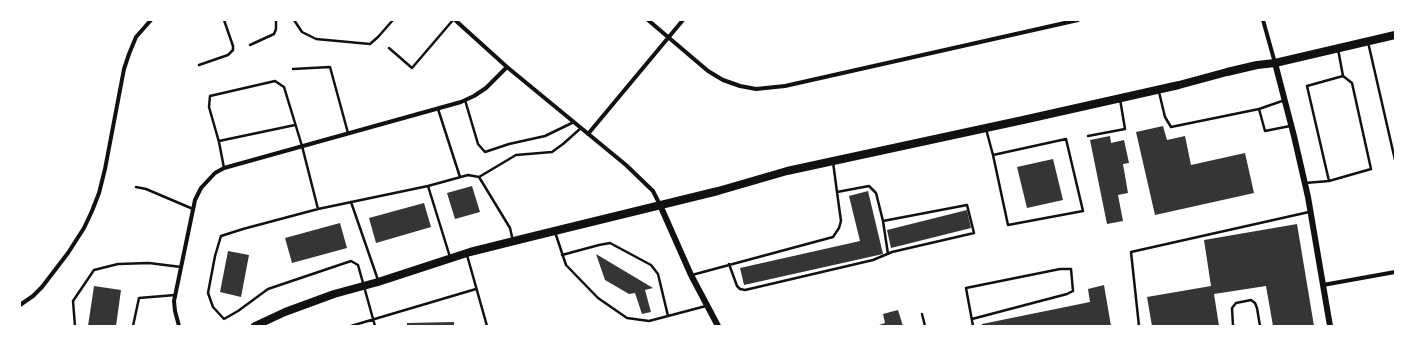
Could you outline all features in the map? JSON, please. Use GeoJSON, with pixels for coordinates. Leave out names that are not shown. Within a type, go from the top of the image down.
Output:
{"type":"FeatureCollection","features":[{"type":"Feature","properties":{"kind":"main road"},"geometry":{"type":"LineString","coordinates":[[256,326],[285,312],[334,294],[378,282],[466,254],[554,231],[718,192],[787,171],[1120,98],[1242,68],[1275,63],[1395,36]]}},
{"type":"Feature","properties":{"kind":"street"},"geometry":{"type":"LineString","coordinates":[[20,305],[33,296],[42,287],[68,253],[84,228],[92,211],[99,193],[105,169],[124,69],[136,37],[151,20]]}},
{"type":"Feature","properties":{"kind":"street"},"geometry":{"type":"LineString","coordinates":[[454,20],[507,67],[626,165],[653,191],[692,275],[718,326]]}},
{"type":"Feature","properties":{"kind":"street"},"geometry":{"type":"LineString","coordinates":[[648,20],[708,71],[723,80],[740,86],[756,89],[785,86],[1078,20]]}},
{"type":"Feature","properties":{"kind":"street"},"geometry":{"type":"LineString","coordinates":[[588,134],[683,20]]}},
{"type":"Feature","properties":{"kind":"street"},"geometry":{"type":"LineString","coordinates":[[1264,20],[1292,126],[1310,212],[1330,326]]}},
{"type":"Feature","properties":{"kind":"street"},"geometry":{"type":"LineString","coordinates":[[179,326],[175,311],[175,294],[196,200],[201,188],[214,173],[224,168],[465,100],[486,88],[507,67]]}},
{"type":"Feature","properties":{"kind":"street"},"geometry":{"type":"LineString","coordinates":[[1323,285],[1395,272]]}},
{"type":"Feature","properties":{"kind":"lane"},"geometry":{"type":"LineString","coordinates":[[199,65],[228,55],[233,50],[224,20]]}},
{"type":"Feature","properties":{"kind":"lane"},"geometry":{"type":"LineString","coordinates":[[250,45],[274,34],[276,29],[276,20]]}},
{"type":"Feature","properties":{"kind":"lane"},"geometry":{"type":"LineString","coordinates":[[294,20],[302,32],[316,39],[370,44],[393,20]]}},
{"type":"Feature","properties":{"kind":"lane"},"geometry":{"type":"LineString","coordinates":[[389,48],[412,68],[454,20]]}},
{"type":"Feature","properties":{"kind":"lane"},"geometry":{"type":"LineString","coordinates":[[1368,41],[1395,160]]}},
{"type":"Feature","properties":{"kind":"lane"},"geometry":{"type":"LineString","coordinates":[[1304,183],[1329,181],[1371,169],[1352,83],[1343,76],[1338,48]]}},
{"type":"Feature","properties":{"kind":"lane"},"geometry":{"type":"LineString","coordinates":[[294,69],[330,67],[348,134]]}},
{"type":"Feature","properties":{"kind":"lane"},"geometry":{"type":"LineString","coordinates":[[1329,181],[1307,86],[1343,76]]}},
{"type":"Feature","properties":{"kind":"lane"},"geometry":{"type":"LineString","coordinates":[[224,168],[219,142],[209,107],[210,96],[275,81],[284,87],[302,146],[318,209]]}},
{"type":"Feature","properties":{"kind":"lane"},"geometry":{"type":"LineString","coordinates":[[1159,89],[1165,117],[1171,127],[1259,109],[1285,100]]}},
{"type":"Feature","properties":{"kind":"lane"},"geometry":{"type":"LineString","coordinates":[[1088,136],[1125,129],[1120,98]]}},
{"type":"Feature","properties":{"kind":"lane"},"geometry":{"type":"LineString","coordinates":[[465,100],[478,144],[485,152],[509,144],[545,136],[574,122]]}},
{"type":"Feature","properties":{"kind":"lane"},"geometry":{"type":"LineString","coordinates":[[438,108],[460,177]]}},
{"type":"Feature","properties":{"kind":"lane"},"geometry":{"type":"LineString","coordinates":[[1259,109],[1265,131],[1292,126]]}},
{"type":"Feature","properties":{"kind":"lane"},"geometry":{"type":"LineString","coordinates":[[219,142],[295,124]]}},
{"type":"Feature","properties":{"kind":"lane"},"geometry":{"type":"LineString","coordinates":[[375,326],[358,265],[351,261],[268,289],[238,311],[224,319],[213,307],[208,293],[215,256],[222,236],[318,209],[428,186],[468,175],[479,177],[516,155],[552,152],[581,128]]}},
{"type":"Feature","properties":{"kind":"lane"},"geometry":{"type":"LineString","coordinates":[[986,128],[994,155],[1008,225],[1083,211],[1066,139],[994,155]]}},
{"type":"Feature","properties":{"kind":"lane"},"geometry":{"type":"LineString","coordinates":[[692,275],[833,237],[839,228],[841,221],[833,161]]}},
{"type":"Feature","properties":{"kind":"lane"},"geometry":{"type":"LineString","coordinates":[[479,177],[510,228],[514,241]]}},
{"type":"Feature","properties":{"kind":"lane"},"geometry":{"type":"LineString","coordinates":[[428,186],[451,259]]}},
{"type":"Feature","properties":{"kind":"lane"},"geometry":{"type":"LineString","coordinates":[[837,192],[869,186],[876,193],[883,221],[888,254]]}},
{"type":"Feature","properties":{"kind":"lane"},"geometry":{"type":"LineString","coordinates":[[136,187],[194,209]]}},
{"type":"Feature","properties":{"kind":"lane"},"geometry":{"type":"LineString","coordinates":[[351,202],[378,282]]}},
{"type":"Feature","properties":{"kind":"lane"},"geometry":{"type":"LineString","coordinates":[[729,264],[737,286],[740,289],[745,290],[873,260],[888,254],[974,233],[967,205],[883,221]]}},
{"type":"Feature","properties":{"kind":"lane"},"geometry":{"type":"LineString","coordinates":[[1139,326],[1131,252],[1310,212]]}},
{"type":"Feature","properties":{"kind":"lane"},"geometry":{"type":"LineString","coordinates":[[554,231],[566,265],[598,298],[627,318],[649,321],[709,306]]}},
{"type":"Feature","properties":{"kind":"lane"},"geometry":{"type":"LineString","coordinates":[[562,255],[599,245],[610,244],[651,265],[658,274],[668,316]]}},
{"type":"Feature","properties":{"kind":"lane"},"geometry":{"type":"LineString","coordinates":[[466,254],[487,326]]}},
{"type":"Feature","properties":{"kind":"lane"},"geometry":{"type":"LineString","coordinates":[[75,326],[73,301],[94,270],[118,264],[149,262],[181,267]]}},
{"type":"Feature","properties":{"kind":"lane"},"geometry":{"type":"LineString","coordinates":[[972,319],[1067,294],[1073,291],[1071,269],[1060,269],[968,286],[966,288],[966,294],[973,326]]}},
{"type":"Feature","properties":{"kind":"lane"},"geometry":{"type":"LineString","coordinates":[[351,326],[476,289]]}},
{"type":"Feature","properties":{"kind":"lane"},"geometry":{"type":"LineString","coordinates":[[133,326],[139,298],[175,294]]}},
{"type":"Feature","properties":{"kind":"lane"},"geometry":{"type":"LineString","coordinates":[[1233,326],[1232,308],[1236,304],[1251,300],[1255,303],[1257,308],[1260,326]]}},
{"type":"Feature","properties":{"kind":"lane"},"geometry":{"type":"LineString","coordinates":[[922,314],[925,326]]}},
{"type":"Feature","properties":{"kind":"building"},"geometry":{"type":"Polygon","coordinates":[[[1163,126],[1167,140],[1185,136],[1191,165],[1245,153],[1254,193],[1155,215],[1136,132],[1163,126]]]}},
{"type":"Feature","properties":{"kind":"building"},"geometry":{"type":"Polygon","coordinates":[[[1110,136],[1111,143],[1124,140],[1129,163],[1123,164],[1128,193],[1118,195],[1123,221],[1107,224],[1090,140],[1110,136]]]}},
{"type":"Feature","properties":{"kind":"building"},"geometry":{"type":"Polygon","coordinates":[[[1053,159],[1063,200],[1027,208],[1017,167],[1053,159]]]}},
{"type":"Feature","properties":{"kind":"building"},"geometry":{"type":"Polygon","coordinates":[[[472,186],[480,212],[455,219],[447,193],[472,186]]]}},
{"type":"Feature","properties":{"kind":"building"},"geometry":{"type":"Polygon","coordinates":[[[868,191],[883,254],[744,285],[740,268],[860,241],[849,196],[868,191]]]}},
{"type":"Feature","properties":{"kind":"building"},"geometry":{"type":"Polygon","coordinates":[[[424,203],[431,227],[376,243],[369,218],[424,203]]]}},
{"type":"Feature","properties":{"kind":"building"},"geometry":{"type":"Polygon","coordinates":[[[967,210],[971,228],[891,248],[887,230],[967,210]]]}},
{"type":"Feature","properties":{"kind":"building"},"geometry":{"type":"Polygon","coordinates":[[[340,223],[347,248],[292,263],[285,238],[340,223]]]}},
{"type":"Feature","properties":{"kind":"building"},"geometry":{"type":"Polygon","coordinates":[[[1297,224],[1314,326],[1273,326],[1266,286],[1214,294],[1219,326],[1152,326],[1147,297],[1211,286],[1204,240],[1297,224]]]}},
{"type":"Feature","properties":{"kind":"building"},"geometry":{"type":"Polygon","coordinates":[[[228,251],[249,255],[241,297],[220,292],[228,251]]]}},
{"type":"Feature","properties":{"kind":"building"},"geometry":{"type":"Polygon","coordinates":[[[596,254],[653,288],[645,290],[651,312],[642,314],[635,293],[629,294],[605,280],[596,254]]]}},
{"type":"Feature","properties":{"kind":"building"},"geometry":{"type":"Polygon","coordinates":[[[1104,285],[1111,326],[982,326],[982,324],[1090,302],[1088,289],[1104,285]]]}},
{"type":"Feature","properties":{"kind":"building"},"geometry":{"type":"Polygon","coordinates":[[[94,286],[121,290],[116,326],[88,326],[94,286]]]}},
{"type":"Feature","properties":{"kind":"building"},"geometry":{"type":"Polygon","coordinates":[[[898,310],[903,326],[876,326],[885,323],[883,314],[898,310]]]}},
{"type":"Feature","properties":{"kind":"building"},"geometry":{"type":"Polygon","coordinates":[[[454,322],[454,326],[407,326],[407,323],[454,322]]]}}]}
